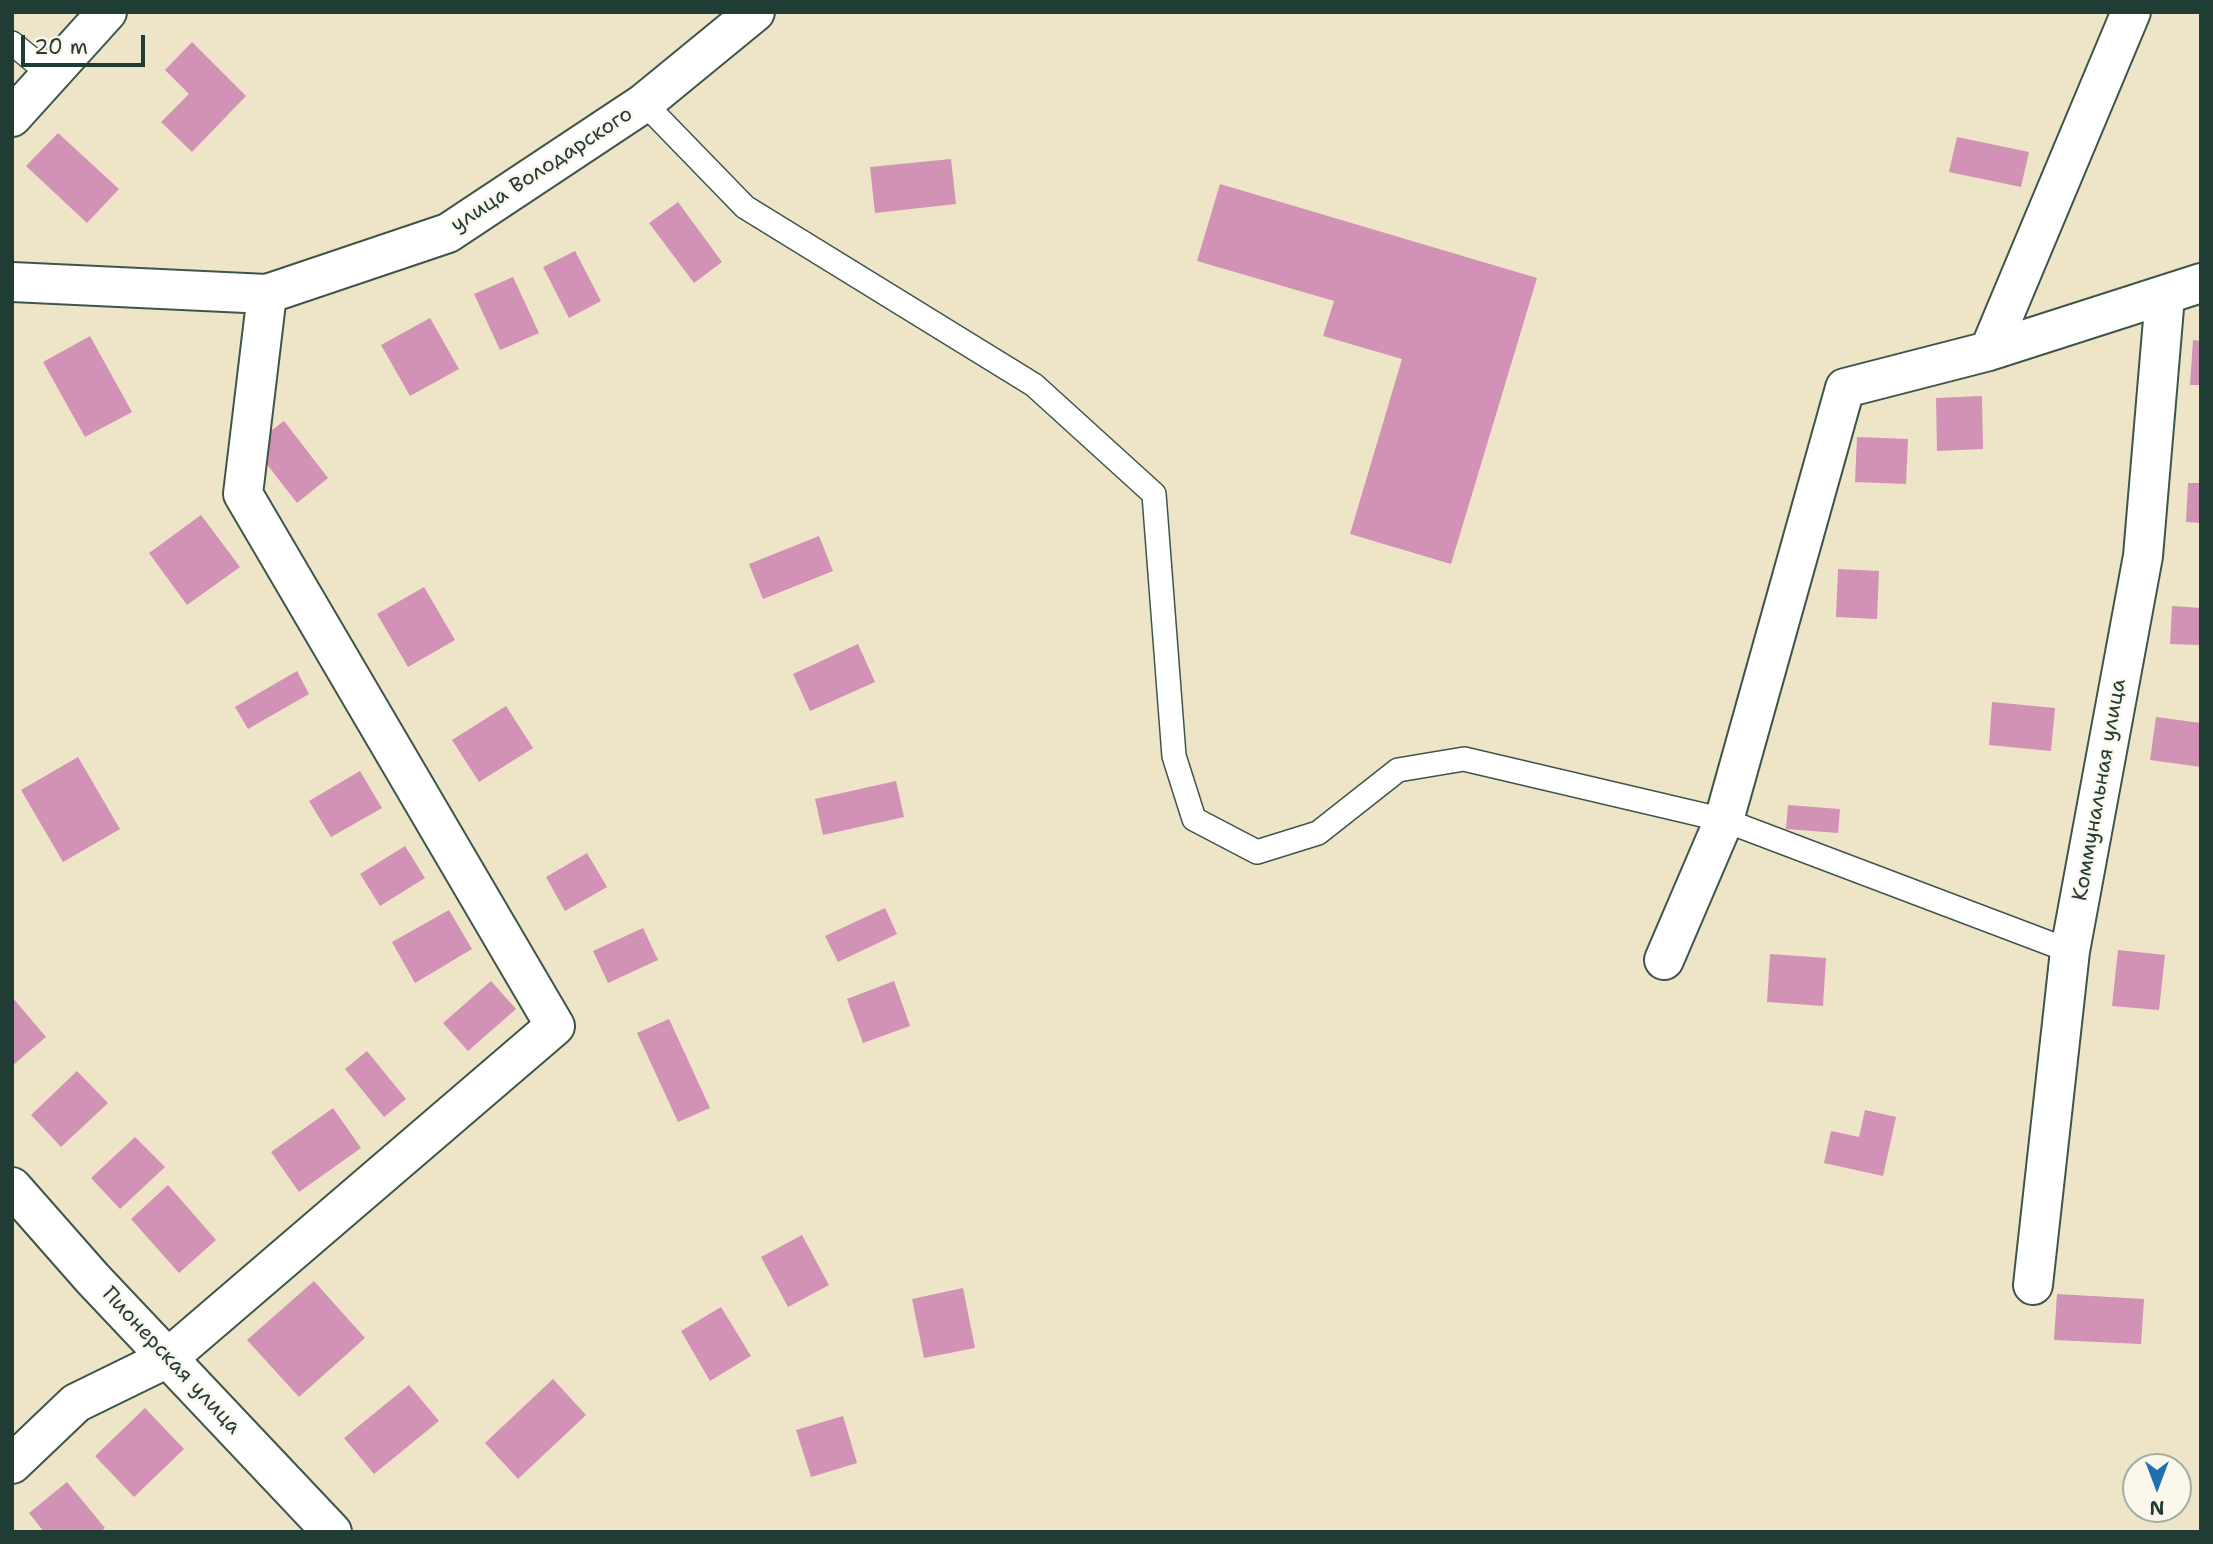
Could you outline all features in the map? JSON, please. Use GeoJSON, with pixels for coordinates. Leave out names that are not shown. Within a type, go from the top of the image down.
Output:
{"type":"FeatureCollection","features":[{"type":"Feature","properties":{"kind":"street"},"geometry":{"type":"LineString","coordinates":[[12,117],[107,12]]}},
{"type":"Feature","properties":{"kind":"street","name":"улица Володарского"},"geometry":{"type":"LineString","coordinates":[[12,282],[267,294],[448,233],[644,103],[755,12]]}},
{"type":"Feature","properties":{"kind":"street"},"geometry":{"type":"LineString","coordinates":[[1989,351],[2131,12]]}},
{"type":"Feature","properties":{"kind":"street"},"geometry":{"type":"LineString","coordinates":[[1664,960],[1724,820],[1845,388],[1989,351],[2201,284]]}},
{"type":"Feature","properties":{"kind":"street"},"geometry":{"type":"LineString","coordinates":[[12,1464],[76,1403],[169,1358],[555,1026],[243,494],[267,294]]}},
{"type":"Feature","properties":{"kind":"street","name":"Коммунальная улица"},"geometry":{"type":"LineString","coordinates":[[2034,1285],[2070,951],[2143,556],[2165,296]]}},
{"type":"Feature","properties":{"kind":"street","name":"Пионерская улица"},"geometry":{"type":"LineString","coordinates":[[12,1187],[332,1532]]}},
{"type":"Feature","properties":{"kind":"lane"},"geometry":{"type":"LineString","coordinates":[[12,43],[51,75]]}},
{"type":"Feature","properties":{"kind":"lane"},"geometry":{"type":"LineString","coordinates":[[644,103],[746,207],[1034,385],[1154,494],[1174,755],[1194,819],[1257,852],[1318,833],[1398,770],[1464,759],[1724,820],[2070,951]]}},
{"type":"Feature","properties":{"kind":"building"},"geometry":{"type":"Polygon","coordinates":[[[192,42],[246,96],[192,152],[161,122],[189,94],[165,70],[192,42]]]}},
{"type":"Feature","properties":{"kind":"building"},"geometry":{"type":"Polygon","coordinates":[[[58,133],[119,189],[87,223],[26,166],[58,133]]]}},
{"type":"Feature","properties":{"kind":"building"},"geometry":{"type":"Polygon","coordinates":[[[1957,137],[2029,152],[2021,187],[1949,172],[1957,137]]]}},
{"type":"Feature","properties":{"kind":"building"},"geometry":{"type":"Polygon","coordinates":[[[951,159],[956,204],[875,213],[870,167],[951,159]]]}},
{"type":"Feature","properties":{"kind":"building"},"geometry":{"type":"Polygon","coordinates":[[[1220,184],[1537,278],[1451,564],[1350,534],[1402,359],[1323,336],[1334,301],[1197,261],[1220,184]]]}},
{"type":"Feature","properties":{"kind":"building"},"geometry":{"type":"Polygon","coordinates":[[[678,202],[722,262],[694,283],[649,223],[678,202]]]}},
{"type":"Feature","properties":{"kind":"building"},"geometry":{"type":"Polygon","coordinates":[[[575,251],[601,301],[569,318],[543,267],[575,251]]]}},
{"type":"Feature","properties":{"kind":"building"},"geometry":{"type":"Polygon","coordinates":[[[513,277],[539,333],[500,350],[474,294],[513,277]]]}},
{"type":"Feature","properties":{"kind":"building"},"geometry":{"type":"Polygon","coordinates":[[[430,318],[459,369],[410,396],[381,345],[430,318]]]}},
{"type":"Feature","properties":{"kind":"building"},"geometry":{"type":"Polygon","coordinates":[[[90,336],[132,412],[85,437],[43,362],[90,336]]]}},
{"type":"Feature","properties":{"kind":"building"},"geometry":{"type":"Polygon","coordinates":[[[2193,340],[2201,341],[2201,385],[2190,385],[2193,340]]]}},
{"type":"Feature","properties":{"kind":"building"},"geometry":{"type":"Polygon","coordinates":[[[1982,396],[1983,449],[1937,451],[1936,398],[1982,396]]]}},
{"type":"Feature","properties":{"kind":"building"},"geometry":{"type":"Polygon","coordinates":[[[284,421],[328,478],[297,503],[252,445],[284,421]]]}},
{"type":"Feature","properties":{"kind":"building"},"geometry":{"type":"Polygon","coordinates":[[[1857,437],[1908,439],[1906,484],[1855,482],[1857,437]]]}},
{"type":"Feature","properties":{"kind":"building"},"geometry":{"type":"Polygon","coordinates":[[[2188,483],[2201,483],[2201,523],[2186,522],[2188,483]]]}},
{"type":"Feature","properties":{"kind":"building"},"geometry":{"type":"Polygon","coordinates":[[[201,515],[240,567],[187,605],[149,553],[201,515]]]}},
{"type":"Feature","properties":{"kind":"building"},"geometry":{"type":"Polygon","coordinates":[[[819,536],[833,571],[763,599],[749,564],[819,536]]]}},
{"type":"Feature","properties":{"kind":"building"},"geometry":{"type":"Polygon","coordinates":[[[1838,569],[1879,571],[1877,619],[1836,617],[1838,569]]]}},
{"type":"Feature","properties":{"kind":"building"},"geometry":{"type":"Polygon","coordinates":[[[424,587],[455,640],[408,667],[377,614],[424,587]]]}},
{"type":"Feature","properties":{"kind":"building"},"geometry":{"type":"Polygon","coordinates":[[[2172,606],[2201,608],[2201,645],[2170,644],[2172,606]]]}},
{"type":"Feature","properties":{"kind":"building"},"geometry":{"type":"Polygon","coordinates":[[[858,644],[875,682],[810,711],[793,674],[858,644]]]}},
{"type":"Feature","properties":{"kind":"building"},"geometry":{"type":"Polygon","coordinates":[[[297,671],[309,694],[248,729],[235,707],[297,671]]]}},
{"type":"Feature","properties":{"kind":"building"},"geometry":{"type":"Polygon","coordinates":[[[1992,702],[2055,708],[2051,751],[1989,745],[1992,702]]]}},
{"type":"Feature","properties":{"kind":"building"},"geometry":{"type":"Polygon","coordinates":[[[506,706],[533,748],[479,782],[452,740],[506,706]]]}},
{"type":"Feature","properties":{"kind":"building"},"geometry":{"type":"Polygon","coordinates":[[[2156,717],[2201,723],[2201,767],[2150,760],[2156,717]]]}},
{"type":"Feature","properties":{"kind":"building"},"geometry":{"type":"Polygon","coordinates":[[[78,757],[120,829],[63,862],[21,790],[78,757]]]}},
{"type":"Feature","properties":{"kind":"building"},"geometry":{"type":"Polygon","coordinates":[[[360,771],[382,808],[331,837],[309,801],[360,771]]]}},
{"type":"Feature","properties":{"kind":"building"},"geometry":{"type":"Polygon","coordinates":[[[896,781],[904,817],[823,835],[815,799],[896,781]]]}},
{"type":"Feature","properties":{"kind":"building"},"geometry":{"type":"Polygon","coordinates":[[[1788,805],[1840,809],[1838,833],[1786,829],[1788,805]]]}},
{"type":"Feature","properties":{"kind":"building"},"geometry":{"type":"Polygon","coordinates":[[[405,846],[425,878],[380,906],[360,874],[405,846]]]}},
{"type":"Feature","properties":{"kind":"building"},"geometry":{"type":"Polygon","coordinates":[[[587,853],[607,887],[565,911],[546,877],[587,853]]]}},
{"type":"Feature","properties":{"kind":"building"},"geometry":{"type":"Polygon","coordinates":[[[885,908],[897,934],[838,962],[825,936],[885,908]]]}},
{"type":"Feature","properties":{"kind":"building"},"geometry":{"type":"Polygon","coordinates":[[[449,910],[472,949],[415,983],[392,942],[449,910]]]}},
{"type":"Feature","properties":{"kind":"building"},"geometry":{"type":"Polygon","coordinates":[[[643,928],[658,960],[608,983],[593,951],[643,928]]]}},
{"type":"Feature","properties":{"kind":"building"},"geometry":{"type":"Polygon","coordinates":[[[2118,950],[2165,955],[2159,1010],[2112,1006],[2118,950]]]}},
{"type":"Feature","properties":{"kind":"building"},"geometry":{"type":"Polygon","coordinates":[[[1770,954],[1826,958],[1823,1006],[1767,1002],[1770,954]]]}},
{"type":"Feature","properties":{"kind":"building"},"geometry":{"type":"Polygon","coordinates":[[[491,981],[516,1009],[468,1051],[443,1023],[491,981]]]}},
{"type":"Feature","properties":{"kind":"building"},"geometry":{"type":"Polygon","coordinates":[[[894,981],[910,1026],[863,1043],[847,999],[894,981]]]}},
{"type":"Feature","properties":{"kind":"building"},"geometry":{"type":"Polygon","coordinates":[[[12,997],[46,1037],[12,1066],[12,997]]]}},
{"type":"Feature","properties":{"kind":"building"},"geometry":{"type":"Polygon","coordinates":[[[669,1019],[710,1108],[678,1122],[637,1033],[669,1019]]]}},
{"type":"Feature","properties":{"kind":"building"},"geometry":{"type":"Polygon","coordinates":[[[367,1051],[406,1099],[384,1117],[345,1069],[367,1051]]]}},
{"type":"Feature","properties":{"kind":"building"},"geometry":{"type":"Polygon","coordinates":[[[77,1071],[108,1103],[61,1147],[31,1115],[77,1071]]]}},
{"type":"Feature","properties":{"kind":"building"},"geometry":{"type":"Polygon","coordinates":[[[333,1108],[361,1148],[299,1192],[271,1152],[333,1108]]]}},
{"type":"Feature","properties":{"kind":"building"},"geometry":{"type":"Polygon","coordinates":[[[1865,1110],[1896,1117],[1883,1176],[1824,1163],[1831,1131],[1859,1137],[1865,1110]]]}},
{"type":"Feature","properties":{"kind":"building"},"geometry":{"type":"Polygon","coordinates":[[[135,1137],[165,1167],[120,1209],[91,1178],[135,1137]]]}},
{"type":"Feature","properties":{"kind":"building"},"geometry":{"type":"Polygon","coordinates":[[[168,1185],[216,1240],[179,1273],[131,1219],[168,1185]]]}},
{"type":"Feature","properties":{"kind":"building"},"geometry":{"type":"Polygon","coordinates":[[[802,1235],[829,1285],[788,1307],[761,1257],[802,1235]]]}},
{"type":"Feature","properties":{"kind":"building"},"geometry":{"type":"Polygon","coordinates":[[[314,1281],[365,1338],[299,1397],[247,1340],[314,1281]]]}},
{"type":"Feature","properties":{"kind":"building"},"geometry":{"type":"Polygon","coordinates":[[[963,1288],[975,1348],[924,1358],[912,1299],[963,1288]]]}},
{"type":"Feature","properties":{"kind":"building"},"geometry":{"type":"Polygon","coordinates":[[[2057,1294],[2144,1299],[2141,1344],[2054,1340],[2057,1294]]]}},
{"type":"Feature","properties":{"kind":"building"},"geometry":{"type":"Polygon","coordinates":[[[721,1307],[751,1356],[710,1381],[681,1331],[721,1307]]]}},
{"type":"Feature","properties":{"kind":"building"},"geometry":{"type":"Polygon","coordinates":[[[553,1379],[586,1415],[518,1479],[485,1443],[553,1379]]]}},
{"type":"Feature","properties":{"kind":"building"},"geometry":{"type":"Polygon","coordinates":[[[409,1385],[439,1421],[374,1474],[344,1438],[409,1385]]]}},
{"type":"Feature","properties":{"kind":"building"},"geometry":{"type":"Polygon","coordinates":[[[145,1408],[184,1449],[134,1497],[95,1456],[145,1408]]]}},
{"type":"Feature","properties":{"kind":"building"},"geometry":{"type":"Polygon","coordinates":[[[843,1416],[857,1463],[811,1477],[796,1430],[843,1416]]]}},
{"type":"Feature","properties":{"kind":"building"},"geometry":{"type":"Polygon","coordinates":[[[67,1482],[105,1528],[100,1532],[44,1532],[29,1513],[67,1482]]]}}]}
